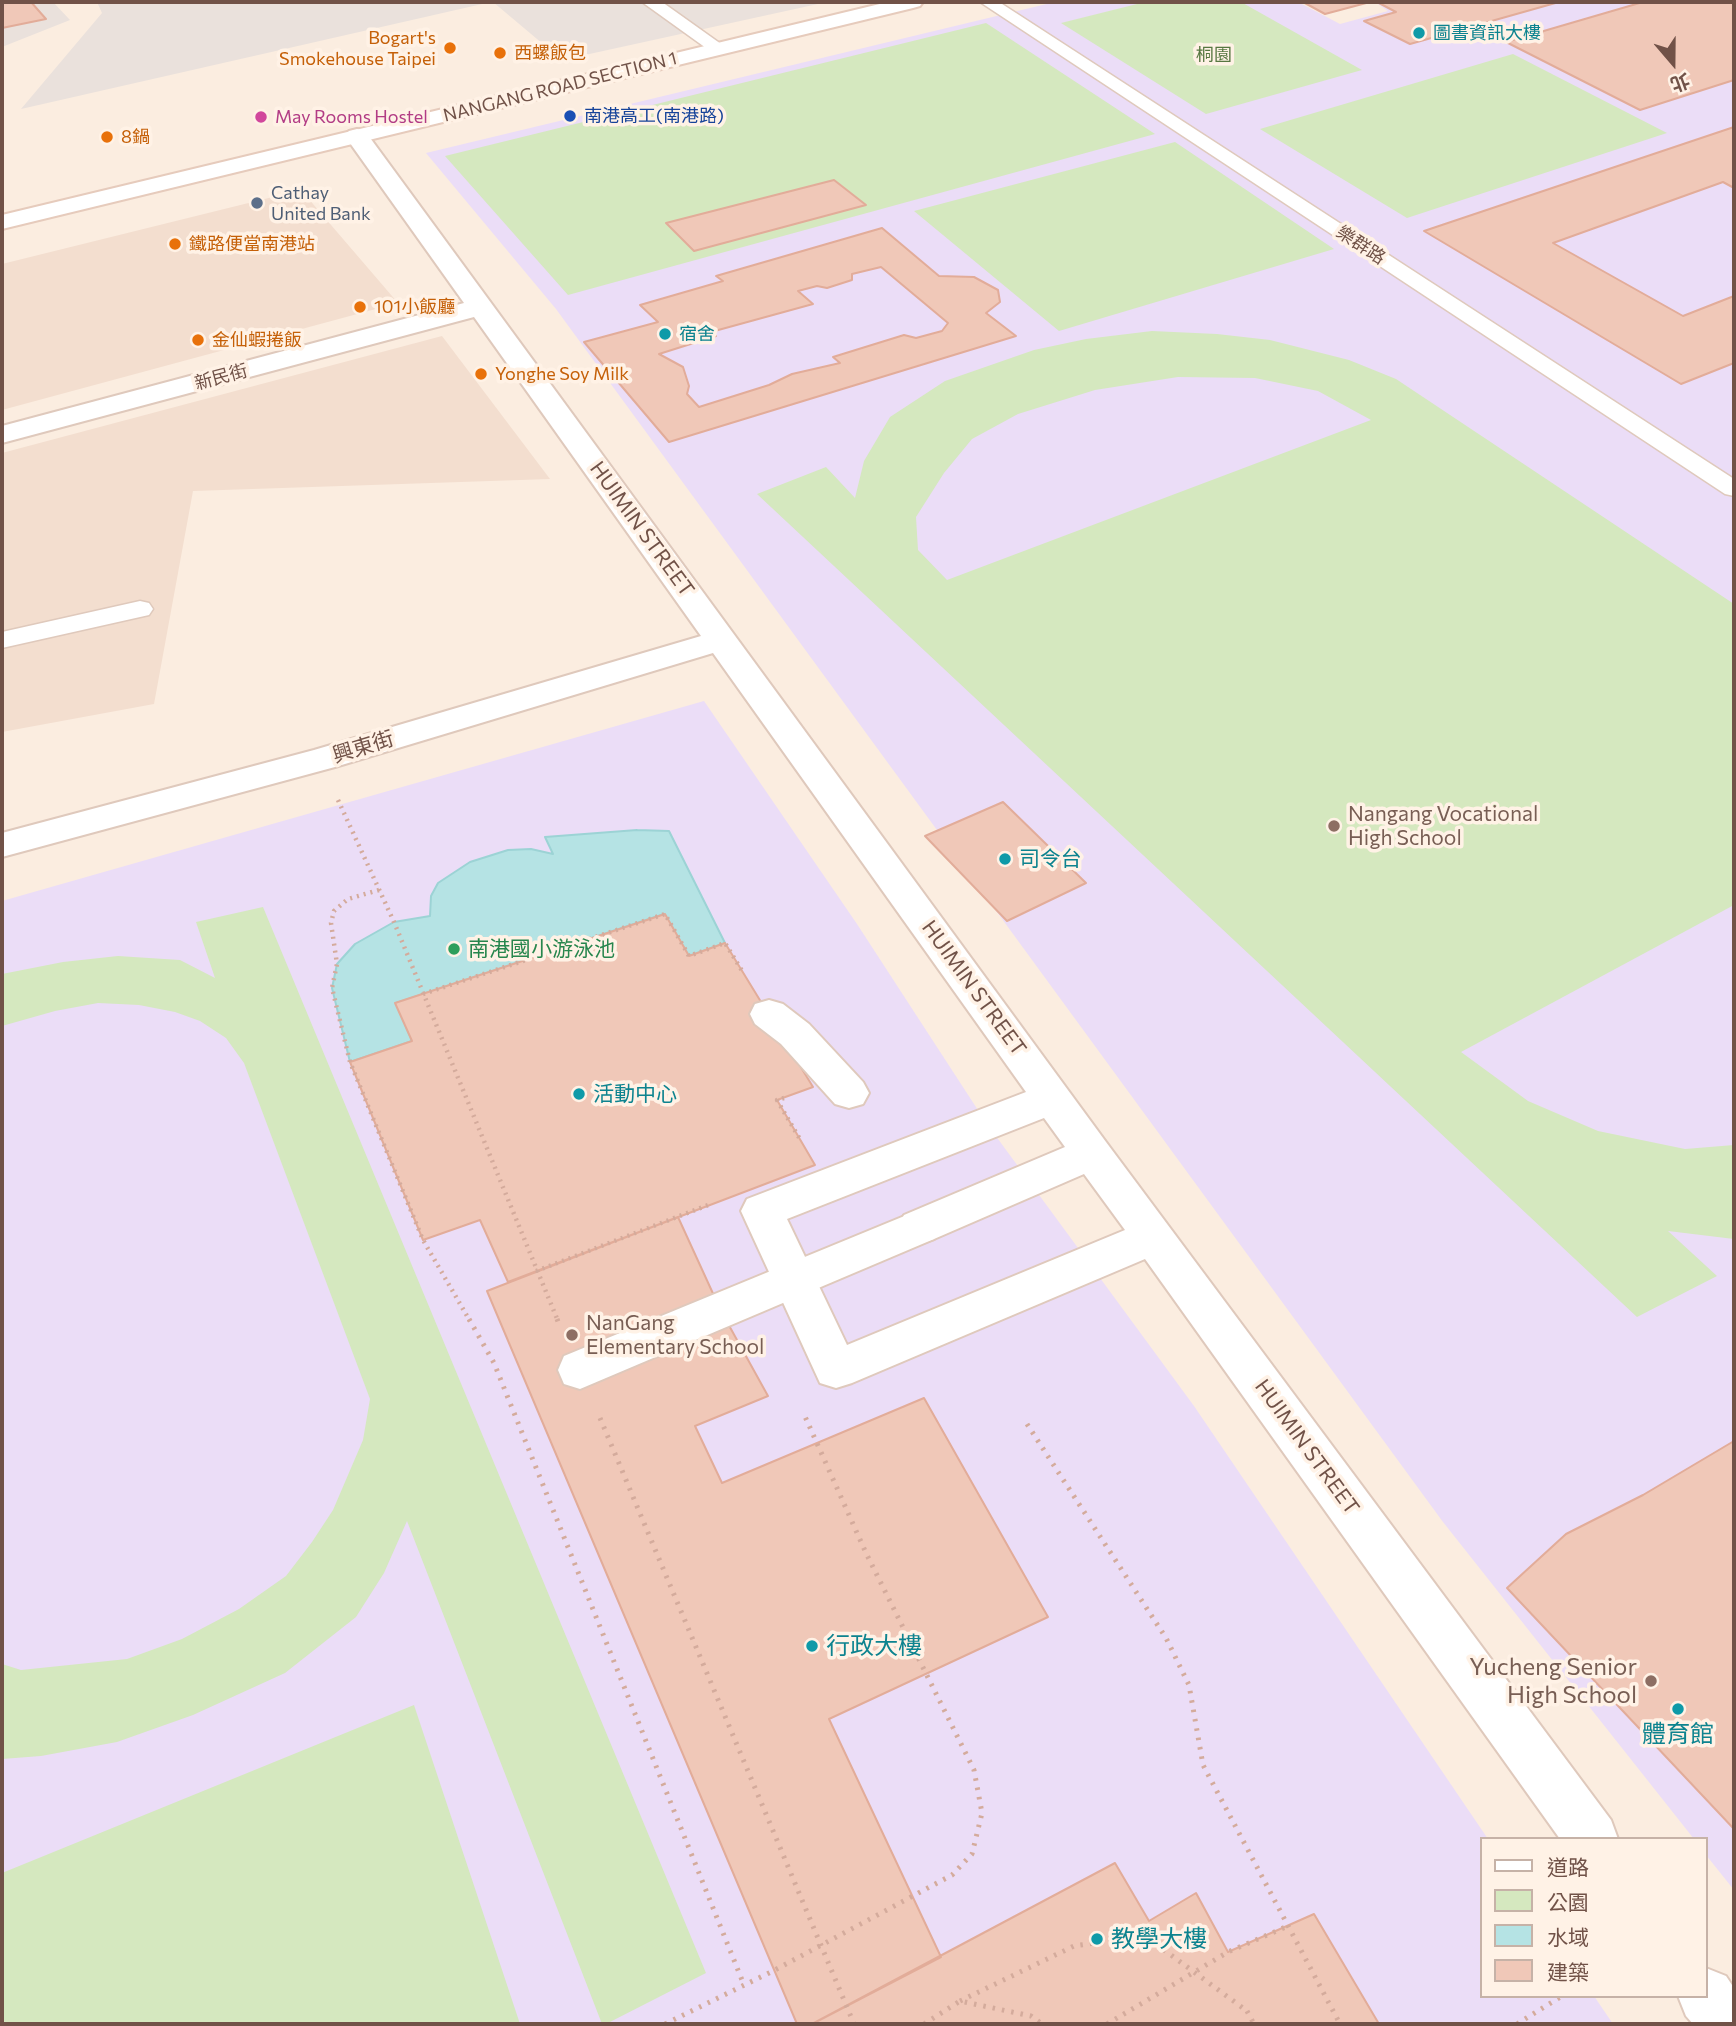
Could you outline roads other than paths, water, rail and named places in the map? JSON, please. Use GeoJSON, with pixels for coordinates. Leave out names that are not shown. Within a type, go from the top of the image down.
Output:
{"type":"FeatureCollection","features":[{"type":"Feature","properties":{"kind":"street","name":"NANGANG ROAD SECTION 1"},"geometry":{"type":"LineString","coordinates":[[2,222],[913,2]]}},
{"type":"Feature","properties":{"kind":"street","name":"HUIMIN STREET"},"geometry":{"type":"LineString","coordinates":[[357,136],[1591,1837]]}},
{"type":"Feature","properties":{"kind":"street","name":"新民街"},"geometry":{"type":"LineString","coordinates":[[2,435],[481,307]]}},
{"type":"Feature","properties":{"kind":"street","name":"興東街"},"geometry":{"type":"LineString","coordinates":[[2,845],[323,760],[722,640]]}},
{"type":"Feature","properties":{"kind":"street"},"geometry":{"type":"LineString","coordinates":[[769,1014],[795,1034],[849,1093]]}},
{"type":"Feature","properties":{"kind":"street"},"geometry":{"type":"LineString","coordinates":[[1053,1098],[762,1211],[836,1369],[1153,1237]]}},
{"type":"Feature","properties":{"kind":"street"},"geometry":{"type":"LineString","coordinates":[[580,1370],[1092,1153]]}},
{"type":"Feature","properties":{"kind":"street"},"geometry":{"type":"LineString","coordinates":[[1708,1998],[1727,2024]]}},
{"type":"Feature","properties":{"kind":"lane"},"geometry":{"type":"LineString","coordinates":[[651,2],[719,49]]}},
{"type":"Feature","properties":{"kind":"lane","name":"樂群路"},"geometry":{"type":"LineString","coordinates":[[988,2],[1734,489]]}},
{"type":"Feature","properties":{"kind":"lane"},"geometry":{"type":"LineString","coordinates":[[2,640],[140,609]]}},
{"type":"Feature","properties":{"kind":"water","name":"南港國小游泳池"},"geometry":{"type":"Polygon","coordinates":[[[637,830],[669,831],[725,943],[689,956],[664,914],[396,1003],[412,1041],[350,1062],[332,988],[337,964],[355,944],[394,922],[430,916],[431,896],[438,883],[470,862],[508,850],[531,849],[553,854],[545,837],[637,830]]]}},
{"type":"Feature","properties":{"kind":"place","name":"圖書資訊大樓"},"geometry":{"type":"Point","coordinates":[1419,33]}},
{"type":"Feature","properties":{"kind":"place","name":"Bogart's Smokehouse Taipei"},"geometry":{"type":"Point","coordinates":[450,48]}},
{"type":"Feature","properties":{"kind":"place","name":"西螺飯包"},"geometry":{"type":"Point","coordinates":[500,53]}},
{"type":"Feature","properties":{"kind":"place","name":"南港高工(南港路)"},"geometry":{"type":"Point","coordinates":[570,116]}},
{"type":"Feature","properties":{"kind":"place","name":"May Rooms Hostel"},"geometry":{"type":"Point","coordinates":[261,117]}},
{"type":"Feature","properties":{"kind":"place","name":"8鍋"},"geometry":{"type":"Point","coordinates":[107,137]}},
{"type":"Feature","properties":{"kind":"place","name":"Cathay United Bank"},"geometry":{"type":"Point","coordinates":[257,203]}},
{"type":"Feature","properties":{"kind":"place","name":"鐵路便當南港站"},"geometry":{"type":"Point","coordinates":[175,244]}},
{"type":"Feature","properties":{"kind":"place","name":"101小飯廳"},"geometry":{"type":"Point","coordinates":[360,307]}},
{"type":"Feature","properties":{"kind":"place","name":"宿舍"},"geometry":{"type":"Point","coordinates":[665,334]}},
{"type":"Feature","properties":{"kind":"place","name":"金仙蝦捲飯"},"geometry":{"type":"Point","coordinates":[198,340]}},
{"type":"Feature","properties":{"kind":"place","name":"Yonghe Soy Milk"},"geometry":{"type":"Point","coordinates":[481,374]}},
{"type":"Feature","properties":{"kind":"place","name":"Nangang Vocational High School"},"geometry":{"type":"Point","coordinates":[1334,826]}},
{"type":"Feature","properties":{"kind":"place","name":"司令台"},"geometry":{"type":"Point","coordinates":[1005,859]}},
{"type":"Feature","properties":{"kind":"place","name":"南港國小游泳池"},"geometry":{"type":"Point","coordinates":[454,949]}},
{"type":"Feature","properties":{"kind":"place","name":"活動中心"},"geometry":{"type":"Point","coordinates":[579,1094]}},
{"type":"Feature","properties":{"kind":"place","name":"NanGang Elementary School"},"geometry":{"type":"Point","coordinates":[572,1335]}},
{"type":"Feature","properties":{"kind":"place","name":"行政大樓"},"geometry":{"type":"Point","coordinates":[812,1646]}},
{"type":"Feature","properties":{"kind":"place","name":"Yucheng Senior High School"},"geometry":{"type":"Point","coordinates":[1651,1681]}},
{"type":"Feature","properties":{"kind":"place","name":"體育館"},"geometry":{"type":"Point","coordinates":[1678,1709]}},
{"type":"Feature","properties":{"kind":"place","name":"教學大樓"},"geometry":{"type":"Point","coordinates":[1097,1939]}},
{"type":"Feature","properties":{"kind":"park label","name":"桐園"},"geometry":{"type":"Point","coordinates":[1214,55]}}]}
